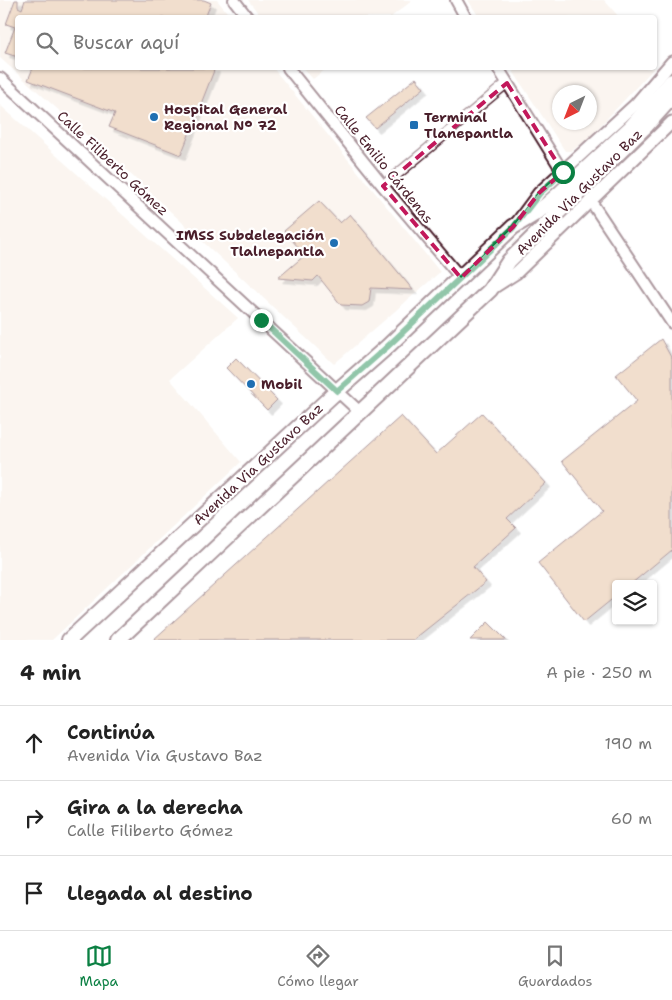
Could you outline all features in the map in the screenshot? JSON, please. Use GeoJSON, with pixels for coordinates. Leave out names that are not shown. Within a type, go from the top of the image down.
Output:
{"type":"FeatureCollection","features":[{"type":"Feature","properties":{"kind":"main road","name":"Avenida Via Gustavo Baz"},"geometry":{"type":"LineString","coordinates":[[69,640],[513,228],[540,193],[636,104],[672,62]]}},
{"type":"Feature","properties":{"kind":"main road","name":"Avenida Via Gustavo Baz"},"geometry":{"type":"LineString","coordinates":[[490,290],[509,261],[672,81]]}},
{"type":"Feature","properties":{"kind":"main road","name":"Avenida Via Gustavo Baz"},"geometry":{"type":"LineString","coordinates":[[513,228],[566,196],[672,97]]}},
{"type":"Feature","properties":{"kind":"main road","name":"Avenida Via Gustavo Baz"},"geometry":{"type":"LineString","coordinates":[[118,640],[490,290],[516,273],[672,122]]}},
{"type":"Feature","properties":{"kind":"street"},"geometry":{"type":"LineString","coordinates":[[234,0],[246,15]]}},
{"type":"Feature","properties":{"kind":"street"},"geometry":{"type":"LineString","coordinates":[[456,0],[464,15]]}},
{"type":"Feature","properties":{"kind":"street","name":"Calle Emilio Cárdenas"},"geometry":{"type":"LineString","coordinates":[[290,70],[460,278]]}},
{"type":"Feature","properties":{"kind":"street"},"geometry":{"type":"LineString","coordinates":[[499,70],[563,172]]}},
{"type":"Feature","properties":{"kind":"street","name":"Calle Filiberto Gómez"},"geometry":{"type":"LineString","coordinates":[[0,78],[361,413]]}},
{"type":"Feature","properties":{"kind":"street"},"geometry":{"type":"LineString","coordinates":[[383,186],[507,83]]}},
{"type":"Feature","properties":{"kind":"street"},"geometry":{"type":"LineString","coordinates":[[590,200],[672,323]]}},
{"type":"Feature","properties":{"kind":"highlighted area"},"geometry":{"type":"Polygon","coordinates":[[[507,83],[563,172],[539,193],[513,227],[461,278],[383,186],[507,83]]]}},
{"type":"Feature","properties":{"kind":"shaded area"},"geometry":{"type":"Polygon","coordinates":[[[0,0],[217,0],[229,15],[15,15],[15,70],[275,70],[440,272],[334,364],[126,170],[0,58],[0,0]]]}},
{"type":"Feature","properties":{"kind":"shaded area"},"geometry":{"type":"Polygon","coordinates":[[[248,0],[413,0],[394,15],[260,15],[248,0]]]}},
{"type":"Feature","properties":{"kind":"shaded area"},"geometry":{"type":"Polygon","coordinates":[[[468,0],[604,0],[617,15],[478,15],[468,0]]]}},
{"type":"Feature","properties":{"kind":"shaded area"},"geometry":{"type":"Polygon","coordinates":[[[305,70],[324,70],[313,79],[305,70]]]}},
{"type":"Feature","properties":{"kind":"shaded area"},"geometry":{"type":"Polygon","coordinates":[[[512,70],[652,70],[597,129],[597,85],[552,85],[552,130],[596,130],[587,140],[571,151],[565,151],[512,70]]]}},
{"type":"Feature","properties":{"kind":"shaded area"},"geometry":{"type":"Polygon","coordinates":[[[0,105],[238,318],[170,379],[241,462],[52,640],[0,640],[0,105]]]}},
{"type":"Feature","properties":{"kind":"building"},"geometry":{"type":"Polygon","coordinates":[[[15,0],[18,0],[18,7],[22,9],[25,0],[204,0],[211,3],[206,15],[15,15],[15,27],[6,24],[15,0]]]}},
{"type":"Feature","properties":{"kind":"building"},"geometry":{"type":"Polygon","coordinates":[[[15,27],[15,56],[5,53],[15,27]]]}},
{"type":"Feature","properties":{"kind":"building","name":"Hospital General Regional N° 72"},"geometry":{"type":"Polygon","coordinates":[[[32,70],[214,70],[181,155],[109,127],[115,113],[28,80],[32,70]]]}},
{"type":"Feature","properties":{"kind":"building"},"geometry":{"type":"Polygon","coordinates":[[[416,78],[424,88],[375,128],[366,118],[416,78]]]}},
{"type":"Feature","properties":{"kind":"building","name":"IMSS Subdelegación Tlalnepantla"},"geometry":{"type":"Polygon","coordinates":[[[319,201],[340,223],[350,214],[413,290],[371,288],[369,302],[362,306],[341,305],[318,276],[313,281],[278,278],[305,255],[284,231],[319,201]]]}},
{"type":"Feature","properties":{"kind":"building"},"geometry":{"type":"Polygon","coordinates":[[[661,339],[672,359],[672,550],[636,580],[612,580],[612,599],[584,622],[538,563],[602,511],[562,461],[637,401],[616,375],[661,339]]]}},
{"type":"Feature","properties":{"kind":"building","name":"Mobil"},"geometry":{"type":"Polygon","coordinates":[[[236,358],[277,400],[267,410],[226,368],[236,358]]]}},
{"type":"Feature","properties":{"kind":"building"},"geometry":{"type":"Polygon","coordinates":[[[482,413],[546,483],[507,519],[516,528],[473,567],[486,582],[413,640],[153,640],[401,416],[436,454],[482,413]]]}},
{"type":"Feature","properties":{"kind":"building"},"geometry":{"type":"Polygon","coordinates":[[[488,622],[506,640],[470,640],[488,622]]]}},
{"type":"Feature","properties":{"kind":"place","name":"Hospital General Regional N° 72"},"geometry":{"type":"Point","coordinates":[154,117]}},
{"type":"Feature","properties":{"kind":"place","name":"Terminal Tlanepantla"},"geometry":{"type":"Point","coordinates":[414,125]}},
{"type":"Feature","properties":{"kind":"place","name":"IMSS Subdelegación Tlalnepantla"},"geometry":{"type":"Point","coordinates":[334,243]}},
{"type":"Feature","properties":{"kind":"place","name":"Mobil"},"geometry":{"type":"Point","coordinates":[251,384]}},
{"type":"Feature","properties":{"kind":"route"},"geometry":{"type":"LineString","coordinates":[[261,320],[337,391],[387,347],[513,228],[540,193],[563,172]]}}]}
